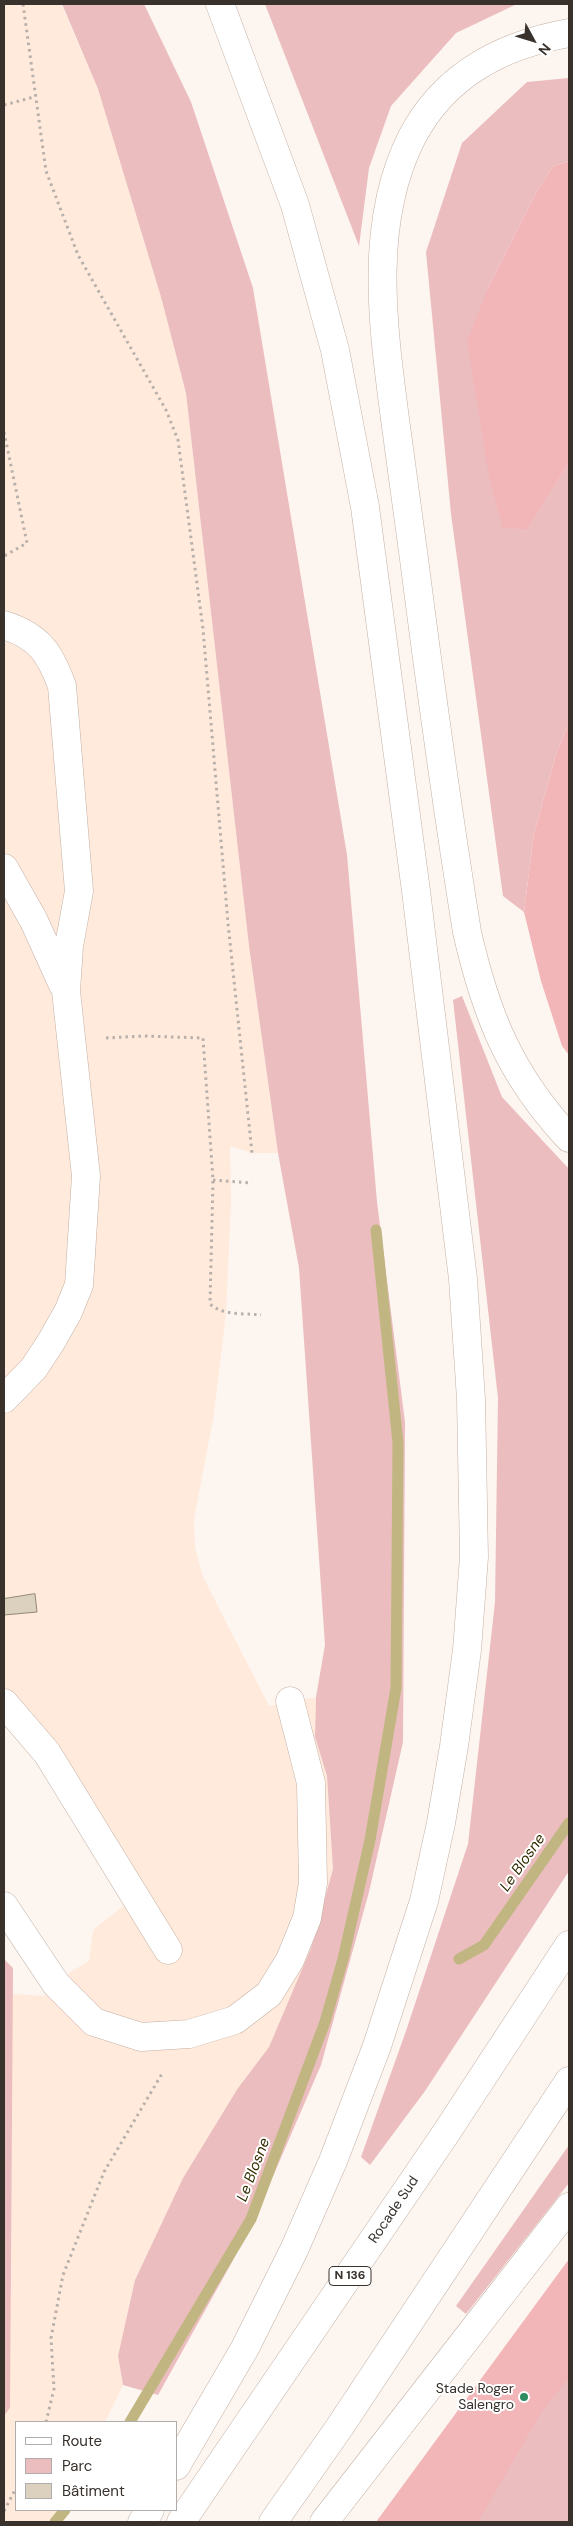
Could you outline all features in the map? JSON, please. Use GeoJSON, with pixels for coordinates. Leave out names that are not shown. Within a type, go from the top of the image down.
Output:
{"type":"FeatureCollection","features":[{"type":"Feature","properties":{"kind":"main road"},"geometry":{"type":"LineString","coordinates":[[178,2463],[245,2348],[294,2250],[333,2160],[378,2046],[424,1901],[441,1823],[467,1650],[474,1557],[471,1399],[463,1279],[415,881],[365,507],[334,350],[295,205],[220,4]]}},
{"type":"Feature","properties":{"kind":"main road"},"geometry":{"type":"LineString","coordinates":[[569,33],[533,40],[505,50],[484,61],[450,87],[429,111],[412,138],[397,175],[389,212],[384,253],[382,302],[430,688],[467,932],[476,970],[509,1059],[530,1092],[569,1138]]}},
{"type":"Feature","properties":{"kind":"main road"},"geometry":{"type":"LineString","coordinates":[[4,625],[26,634],[42,646],[54,665],[62,686],[80,891],[69,946],[66,991],[86,1176],[79,1285],[68,1312],[34,1368],[4,1399]]}},
{"type":"Feature","properties":{"kind":"main road"},"geometry":{"type":"LineString","coordinates":[[4,868],[41,935],[66,991]]}},
{"type":"Feature","properties":{"kind":"main road"},"geometry":{"type":"LineString","coordinates":[[4,1906],[56,1984],[94,2022],[141,2037],[189,2034],[235,2020],[269,1994],[290,1960],[307,1918],[313,1883],[311,1783],[290,1701]]}},
{"type":"Feature","properties":{"kind":"main road"},"geometry":{"type":"LineString","coordinates":[[4,1703],[47,1753],[168,1950]]}},
{"type":"Feature","properties":{"kind":"main road","name":"Rocade Sud"},"geometry":{"type":"LineString","coordinates":[[181,2522],[435,2149],[569,1945]]}},
{"type":"Feature","properties":{"kind":"main road"},"geometry":{"type":"LineString","coordinates":[[273,2522],[339,2428],[569,2082]]}},
{"type":"Feature","properties":{"kind":"main road"},"geometry":{"type":"LineString","coordinates":[[324,2522],[569,2207]]}},
{"type":"Feature","properties":{"kind":"main road"},"geometry":{"type":"LineString","coordinates":[[142,2522],[149,2511]]}},
{"type":"Feature","properties":{"kind":"path"},"geometry":{"type":"LineString","coordinates":[[23,4],[34,97],[46,171],[78,255],[166,410],[178,440],[204,629],[228,923],[252,1153]]}},
{"type":"Feature","properties":{"kind":"path"},"geometry":{"type":"LineString","coordinates":[[4,105],[34,97]]}},
{"type":"Feature","properties":{"kind":"path"},"geometry":{"type":"LineString","coordinates":[[4,432],[27,542],[4,556]]}},
{"type":"Feature","properties":{"kind":"path"},"geometry":{"type":"LineString","coordinates":[[71,1038],[144,1036],[203,1038],[213,1180],[210,1304],[217,1310],[226,1312],[261,1315]]}},
{"type":"Feature","properties":{"kind":"path"},"geometry":{"type":"LineString","coordinates":[[213,1180],[252,1183]]}},
{"type":"Feature","properties":{"kind":"path"},"geometry":{"type":"LineString","coordinates":[[46,2421],[54,2389],[51,2338],[63,2275],[104,2172],[152,2089],[189,2034]]}},
{"type":"Feature","properties":{"kind":"path"},"geometry":{"type":"LineString","coordinates":[[4,2511],[15,2490]]}},
{"type":"Feature","properties":{"kind":"shaded area"},"geometry":{"type":"Polygon","coordinates":[[[4,4],[61,4],[98,89],[161,297],[186,393],[249,946],[278,1153],[252,1153],[230,1146],[231,1201],[226,1312],[214,1414],[194,1519],[195,1548],[203,1577],[269,1706],[316,1697],[315,1737],[327,1776],[333,1869],[311,1948],[269,2047],[238,2088],[183,2178],[135,2280],[118,2356],[123,2385],[105,2421],[15,2421],[15,2511],[62,2511],[56,2522],[4,2522],[4,2416],[10,2408],[12,1994],[44,1996],[70,1972],[89,1961],[93,1930],[126,1904],[4,1712],[4,4]]]}},
{"type":"Feature","properties":{"kind":"shaded area"},"geometry":{"type":"Polygon","coordinates":[[[569,161],[569,463],[527,529],[503,528],[489,477],[467,341],[488,288],[537,191],[553,166],[569,161]]]}},
{"type":"Feature","properties":{"kind":"shaded area"},"geometry":{"type":"Polygon","coordinates":[[[569,723],[569,1055],[562,1046],[541,981],[524,912],[534,833],[557,751],[569,723]]]}},
{"type":"Feature","properties":{"kind":"shaded area","name":"Stade Roger Salengro"},"geometry":{"type":"Polygon","coordinates":[[[569,2259],[569,2378],[542,2411],[478,2522],[376,2522],[569,2259]]]}},
{"type":"Feature","properties":{"kind":"green space"},"geometry":{"type":"Polygon","coordinates":[[[62,4],[144,4],[191,102],[253,288],[347,855],[377,1202],[405,1422],[403,1742],[369,1892],[321,2065],[274,2174],[232,2262],[158,2395],[123,2385],[118,2356],[135,2280],[183,2178],[238,2088],[269,2047],[311,1948],[333,1869],[327,1776],[315,1737],[316,1697],[325,1645],[299,1268],[278,1153],[249,946],[186,393],[161,297],[98,89],[62,4]]]}},
{"type":"Feature","properties":{"kind":"green space"},"geometry":{"type":"Polygon","coordinates":[[[265,4],[517,4],[456,33],[391,106],[369,168],[359,246],[265,4]]]}},
{"type":"Feature","properties":{"kind":"green space"},"geometry":{"type":"Polygon","coordinates":[[[569,78],[569,161],[553,166],[537,191],[488,288],[527,528],[569,463],[569,723],[557,751],[534,833],[524,912],[503,896],[451,514],[426,252],[462,143],[527,82],[569,78]]]}},
{"type":"Feature","properties":{"kind":"green space"},"geometry":{"type":"Polygon","coordinates":[[[462,996],[502,1097],[569,1169],[569,1871],[425,2091],[370,2165],[361,2157],[406,2031],[468,1844],[495,1602],[498,1398],[453,1000],[462,996]]]}},
{"type":"Feature","properties":{"kind":"green space"},"geometry":{"type":"Polygon","coordinates":[[[4,1959],[13,1968],[10,2408],[4,2416],[4,1959]]]}},
{"type":"Feature","properties":{"kind":"green space"},"geometry":{"type":"Polygon","coordinates":[[[569,2145],[569,2183],[466,2314],[456,2306],[569,2145]]]}},
{"type":"Feature","properties":{"kind":"green space","name":"Stade Roger Salengro"},"geometry":{"type":"Polygon","coordinates":[[[569,2272],[569,2522],[387,2522],[569,2272]]]}},
{"type":"Feature","properties":{"kind":"building"},"geometry":{"type":"Polygon","coordinates":[[[35,1594],[37,1612],[4,1615],[4,1599],[35,1594]]]}},
{"type":"Feature","properties":{"kind":"waterway"},"geometry":{"type":"LineString","coordinates":[[131,2421],[251,2219],[325,2022],[343,1959],[370,1840],[396,1688],[398,1443],[376,1230]]}},
{"type":"Feature","properties":{"kind":"waterway","name":"Le Blosne"},"geometry":{"type":"LineString","coordinates":[[459,1959],[484,1945],[569,1823]]}},
{"type":"Feature","properties":{"kind":"waterway","name":"Le Blosne"},"geometry":{"type":"LineString","coordinates":[[55,2522],[64,2511]]}},
{"type":"Feature","properties":{"kind":"place","name":"Stade Roger Salengro"},"geometry":{"type":"Point","coordinates":[524,2397]}}]}
